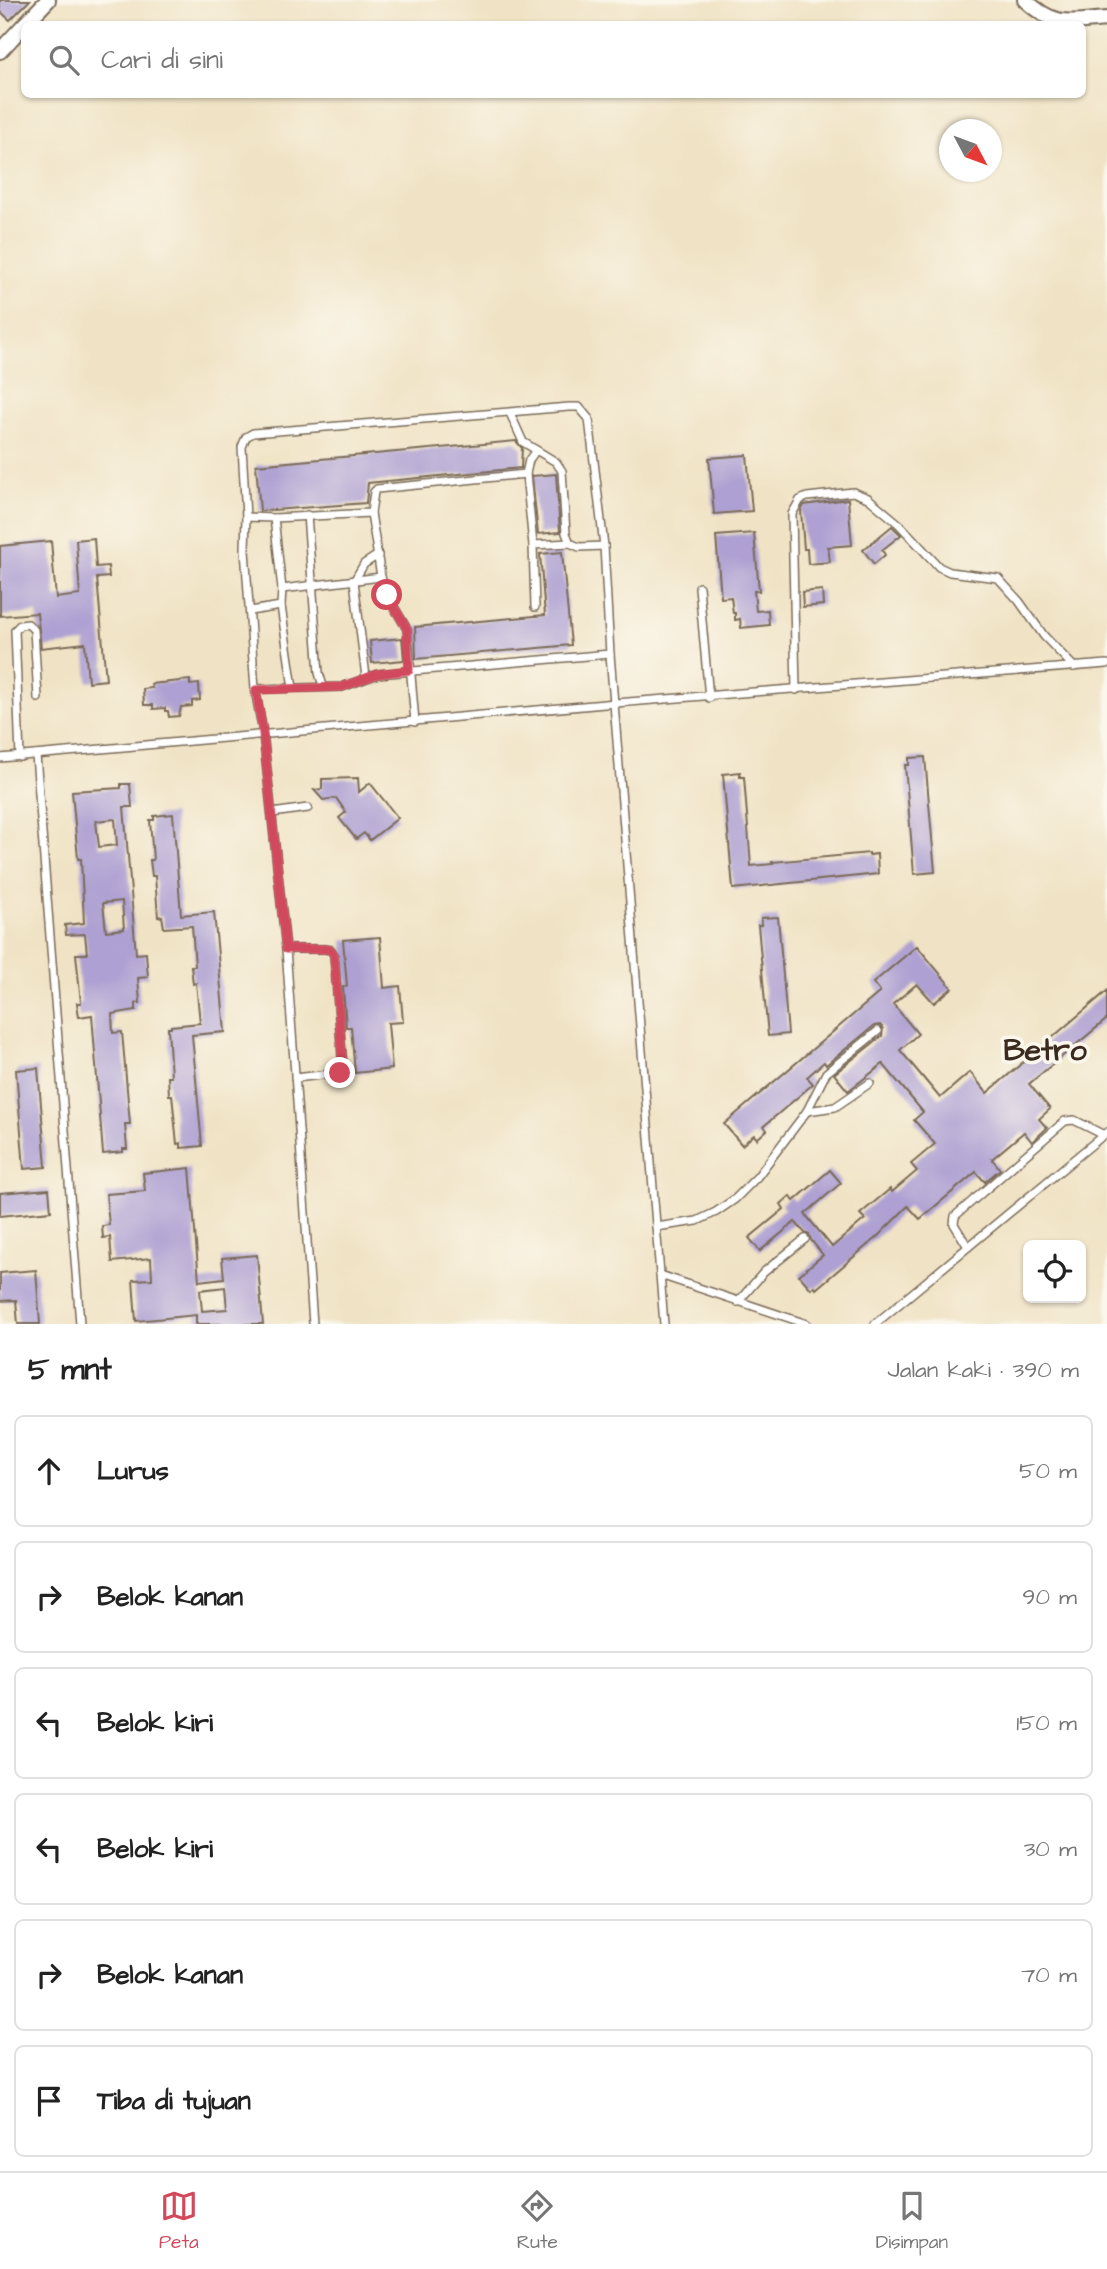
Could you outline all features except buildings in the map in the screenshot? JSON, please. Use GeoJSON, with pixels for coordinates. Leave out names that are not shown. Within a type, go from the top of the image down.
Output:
{"type":"FeatureCollection","features":[{"type":"Feature","properties":{"kind":"street"},"geometry":{"type":"LineString","coordinates":[[29,21],[48,0]]}},
{"type":"Feature","properties":{"kind":"street"},"geometry":{"type":"LineString","coordinates":[[1025,0],[1047,18],[1057,21],[1107,19]]}},
{"type":"Feature","properties":{"kind":"street"},"geometry":{"type":"LineString","coordinates":[[3,41],[21,28]]}},
{"type":"Feature","properties":{"kind":"lane"},"geometry":{"type":"LineString","coordinates":[[313,1324],[286,949],[256,690],[245,550],[242,447],[246,437],[253,433],[569,407],[579,407],[586,412],[589,419],[604,546],[610,654],[664,1324]]}},
{"type":"Feature","properties":{"kind":"lane"},"geometry":{"type":"LineString","coordinates":[[510,413],[523,442],[556,462],[562,471],[566,533],[570,543]]}},
{"type":"Feature","properties":{"kind":"lane"},"geometry":{"type":"LineString","coordinates":[[535,607],[533,545],[526,474],[529,460],[536,450]]}},
{"type":"Feature","properties":{"kind":"lane"},"geometry":{"type":"LineString","coordinates":[[415,722],[407,629],[387,595],[381,577],[372,513],[374,492],[377,489],[526,474]]}},
{"type":"Feature","properties":{"kind":"lane"},"geometry":{"type":"LineString","coordinates":[[796,690],[792,514],[800,500],[807,497],[853,492],[868,498],[899,524],[939,568],[950,572],[998,578],[1019,601],[1044,636],[1074,667]]}},
{"type":"Feature","properties":{"kind":"lane"},"geometry":{"type":"LineString","coordinates":[[246,517],[372,513]]}},
{"type":"Feature","properties":{"kind":"lane"},"geometry":{"type":"LineString","coordinates":[[307,515],[319,673],[323,686]]}},
{"type":"Feature","properties":{"kind":"lane"},"geometry":{"type":"LineString","coordinates":[[274,518],[282,589],[281,606],[293,688]]}},
{"type":"Feature","properties":{"kind":"lane"},"geometry":{"type":"LineString","coordinates":[[533,545],[570,543],[579,547],[604,546]]}},
{"type":"Feature","properties":{"kind":"lane"},"geometry":{"type":"LineString","coordinates":[[366,677],[354,581],[364,564],[378,555]]}},
{"type":"Feature","properties":{"kind":"lane"},"geometry":{"type":"LineString","coordinates":[[282,589],[381,577]]}},
{"type":"Feature","properties":{"kind":"lane"},"geometry":{"type":"LineString","coordinates":[[699,587],[709,698]]}},
{"type":"Feature","properties":{"kind":"lane"},"geometry":{"type":"LineString","coordinates":[[250,611],[281,606]]}},
{"type":"Feature","properties":{"kind":"lane"},"geometry":{"type":"LineString","coordinates":[[20,757],[15,630],[20,625],[28,624],[34,630],[38,698]]}},
{"type":"Feature","properties":{"kind":"lane"},"geometry":{"type":"LineString","coordinates":[[256,690],[342,687],[366,677],[409,670],[610,654]]}},
{"type":"Feature","properties":{"kind":"lane"},"geometry":{"type":"LineString","coordinates":[[0,758],[616,703],[709,698],[1107,664]]}},
{"type":"Feature","properties":{"kind":"lane"},"geometry":{"type":"LineString","coordinates":[[36,755],[80,1324]]}},
{"type":"Feature","properties":{"kind":"lane"},"geometry":{"type":"LineString","coordinates":[[272,813],[308,808]]}},
{"type":"Feature","properties":{"kind":"lane"},"geometry":{"type":"LineString","coordinates":[[286,949],[325,949],[331,950],[334,955],[343,1068],[340,1073],[295,1078]]}},
{"type":"Feature","properties":{"kind":"lane"},"geometry":{"type":"LineString","coordinates":[[656,1227],[697,1221],[735,1199],[757,1177],[807,1111],[826,1073],[878,1031]]}},
{"type":"Feature","properties":{"kind":"lane"},"geometry":{"type":"LineString","coordinates":[[807,1111],[835,1107],[870,1083]]}},
{"type":"Feature","properties":{"kind":"lane"},"geometry":{"type":"LineString","coordinates":[[875,1324],[1106,1134],[1074,1120],[1065,1121],[955,1216],[954,1224],[968,1247]]}},
{"type":"Feature","properties":{"kind":"lane"},"geometry":{"type":"LineString","coordinates":[[738,1302],[764,1272],[805,1239]]}},
{"type":"Feature","properties":{"kind":"lane"},"geometry":{"type":"LineString","coordinates":[[660,1275],[807,1324]]}},
{"type":"Feature","properties":{"kind":"district","name":"Betro"},"geometry":{"type":"Point","coordinates":[1045,1051]}},
{"type":"Feature","properties":{"kind":"route"},"geometry":{"type":"LineString","coordinates":[[340,1073],[343,1068],[334,955],[331,950],[325,949],[286,949],[256,690],[342,687],[377,674],[409,670],[407,629],[387,595]]}}]}
